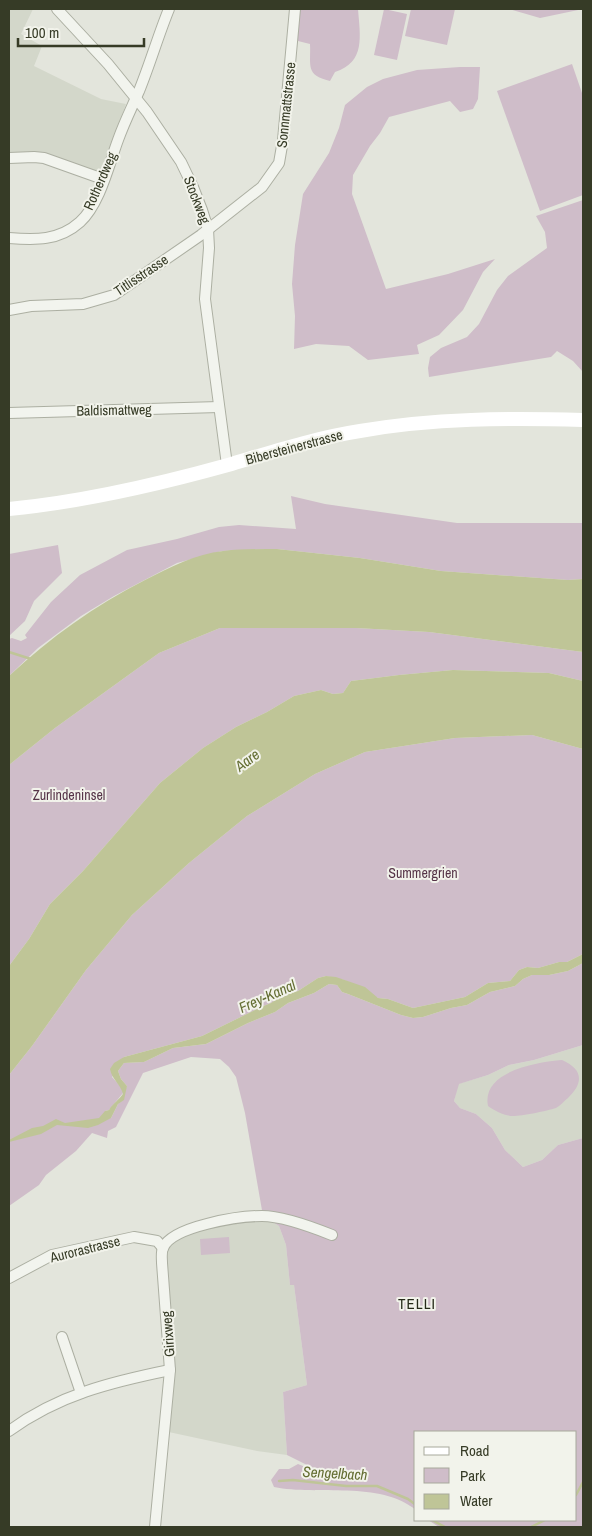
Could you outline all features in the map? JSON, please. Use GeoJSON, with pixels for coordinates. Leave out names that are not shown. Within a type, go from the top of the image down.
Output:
{"type":"FeatureCollection","features":[{"type":"Feature","properties":{"kind":"main road","name":"Bibersteinerstrasse"},"geometry":{"type":"LineString","coordinates":[[9,508],[72,500],[137,488],[328,438],[389,426],[466,419],[583,420]]}},
{"type":"Feature","properties":{"kind":"street","name":"Stockweg"},"geometry":{"type":"LineString","coordinates":[[57,9],[136,96],[181,162],[193,186],[208,229],[209,248],[205,299],[227,465]]}},
{"type":"Feature","properties":{"kind":"street","name":"Rotherdweg"},"geometry":{"type":"LineString","coordinates":[[9,238],[44,240],[58,236],[81,221],[88,212],[103,179],[169,9]]}},
{"type":"Feature","properties":{"kind":"street","name":"Sonnmattstrasse"},"geometry":{"type":"LineString","coordinates":[[208,229],[262,187],[279,163],[284,140],[295,9]]}},
{"type":"Feature","properties":{"kind":"street"},"geometry":{"type":"LineString","coordinates":[[9,158],[44,158],[103,179]]}},
{"type":"Feature","properties":{"kind":"street","name":"Titlisstrasse"},"geometry":{"type":"LineString","coordinates":[[9,310],[31,306],[83,304],[114,295],[134,283],[208,229]]}},
{"type":"Feature","properties":{"kind":"street","name":"Baldismattweg"},"geometry":{"type":"LineString","coordinates":[[9,412],[219,407]]}},
{"type":"Feature","properties":{"kind":"street"},"geometry":{"type":"LineString","coordinates":[[163,1248],[174,1236],[196,1226],[263,1216],[308,1225],[332,1235]]}},
{"type":"Feature","properties":{"kind":"street","name":"Aurorastrasse"},"geometry":{"type":"LineString","coordinates":[[9,1278],[52,1255],[134,1237],[157,1241],[163,1248]]}},
{"type":"Feature","properties":{"kind":"street","name":"Girixweg"},"geometry":{"type":"LineString","coordinates":[[155,1527],[170,1370],[162,1263],[163,1248]]}},
{"type":"Feature","properties":{"kind":"street"},"geometry":{"type":"LineString","coordinates":[[62,1337],[81,1393]]}},
{"type":"Feature","properties":{"kind":"street"},"geometry":{"type":"LineString","coordinates":[[9,1431],[26,1418],[55,1402],[120,1380],[170,1370]]}},
{"type":"Feature","properties":{"kind":"shaded area"},"geometry":{"type":"Polygon","coordinates":[[[9,9],[33,9],[21,34],[42,46],[34,66],[101,99],[126,104],[101,173],[9,155],[9,9]]]}},
{"type":"Feature","properties":{"kind":"shaded area"},"geometry":{"type":"Polygon","coordinates":[[[583,1045],[583,1138],[558,1145],[542,1160],[523,1167],[505,1150],[492,1128],[476,1114],[460,1108],[454,1101],[458,1084],[488,1075],[509,1065],[534,1060],[583,1045]]]}},
{"type":"Feature","properties":{"kind":"shaded area"},"geometry":{"type":"Polygon","coordinates":[[[263,1216],[279,1226],[286,1245],[290,1285],[294,1285],[307,1385],[283,1392],[287,1455],[257,1451],[164,1431],[170,1370],[162,1254],[174,1236],[263,1216]]]}},
{"type":"Feature","properties":{"kind":"green space"},"geometry":{"type":"Polygon","coordinates":[[[295,9],[358,9],[360,38],[356,55],[345,68],[335,72],[330,81],[316,76],[311,68],[310,44],[298,41],[295,9]]]}},
{"type":"Feature","properties":{"kind":"green space"},"geometry":{"type":"Polygon","coordinates":[[[384,9],[407,14],[397,60],[374,55],[384,9]]]}},
{"type":"Feature","properties":{"kind":"green space"},"geometry":{"type":"Polygon","coordinates":[[[411,9],[455,9],[447,45],[405,36],[411,9]]]}},
{"type":"Feature","properties":{"kind":"green space"},"geometry":{"type":"Polygon","coordinates":[[[509,9],[583,9],[540,18],[509,9]]]}},
{"type":"Feature","properties":{"kind":"green space"},"geometry":{"type":"Polygon","coordinates":[[[572,64],[583,96],[583,195],[540,211],[497,91],[572,64]]]}},
{"type":"Feature","properties":{"kind":"green space"},"geometry":{"type":"Polygon","coordinates":[[[480,67],[478,99],[473,109],[460,112],[450,101],[389,117],[353,175],[352,194],[386,289],[448,274],[495,259],[483,272],[463,310],[439,335],[417,345],[419,354],[368,360],[349,346],[316,344],[294,349],[295,316],[292,284],[295,245],[303,194],[329,153],[339,128],[345,105],[367,87],[383,79],[417,70],[480,67]]]}},
{"type":"Feature","properties":{"kind":"green space"},"geometry":{"type":"Polygon","coordinates":[[[583,200],[583,372],[573,361],[557,351],[551,357],[429,377],[430,357],[441,348],[467,337],[479,324],[497,290],[508,276],[547,248],[545,232],[536,216],[583,200]]]}},
{"type":"Feature","properties":{"kind":"green space"},"geometry":{"type":"Polygon","coordinates":[[[291,496],[325,504],[457,523],[583,523],[583,579],[568,580],[441,571],[360,558],[277,549],[222,551],[177,563],[114,596],[81,616],[38,648],[9,676],[9,639],[21,641],[27,638],[25,635],[51,602],[80,575],[127,550],[219,527],[239,525],[296,529],[291,496]]]}},
{"type":"Feature","properties":{"kind":"green space"},"geometry":{"type":"Polygon","coordinates":[[[58,545],[62,573],[34,601],[25,621],[9,636],[9,554],[58,545]]]}},
{"type":"Feature","properties":{"kind":"green space","name":"Zurlindeninsel"},"geometry":{"type":"Polygon","coordinates":[[[220,628],[356,628],[429,632],[583,652],[583,681],[549,673],[453,670],[351,681],[343,693],[333,694],[321,690],[294,696],[236,727],[203,748],[160,783],[83,871],[50,904],[29,939],[9,966],[9,765],[55,728],[159,653],[220,628]]]}},
{"type":"Feature","properties":{"kind":"green space","name":"Summergrien"},"geometry":{"type":"Polygon","coordinates":[[[532,735],[583,749],[583,954],[567,962],[559,962],[538,968],[527,967],[519,970],[510,981],[488,983],[465,997],[413,1008],[388,999],[378,998],[344,980],[326,976],[318,978],[298,991],[283,995],[271,1003],[202,1036],[124,1057],[112,1077],[122,1088],[123,1093],[109,1110],[105,1111],[111,1118],[127,1086],[121,1079],[118,1071],[124,1063],[144,1062],[173,1048],[206,1044],[275,1012],[288,1003],[314,993],[329,984],[337,985],[342,992],[413,1018],[467,1005],[490,992],[515,986],[523,979],[532,975],[549,975],[568,971],[583,963],[583,1045],[534,1060],[509,1065],[488,1075],[459,1084],[454,1101],[460,1108],[476,1114],[492,1128],[505,1150],[523,1167],[542,1160],[558,1145],[583,1138],[583,1527],[439,1527],[430,1521],[577,1521],[577,1431],[414,1431],[414,1509],[401,1501],[384,1495],[366,1492],[274,1487],[271,1480],[279,1469],[289,1469],[298,1464],[341,1478],[367,1478],[311,1467],[287,1455],[283,1392],[307,1385],[294,1285],[290,1285],[286,1245],[279,1226],[263,1216],[245,1113],[236,1077],[220,1059],[191,1057],[143,1073],[116,1127],[108,1131],[107,1138],[92,1133],[76,1151],[46,1175],[39,1185],[9,1206],[9,1075],[86,970],[132,915],[189,863],[247,816],[315,774],[365,752],[455,738],[532,735]]]}},
{"type":"Feature","properties":{"kind":"green space"},"geometry":{"type":"Polygon","coordinates":[[[562,1060],[574,1068],[579,1077],[579,1082],[568,1098],[558,1107],[513,1116],[500,1113],[488,1106],[488,1094],[493,1084],[502,1077],[526,1066],[562,1060]]]}},
{"type":"Feature","properties":{"kind":"green space"},"geometry":{"type":"Polygon","coordinates":[[[229,1237],[230,1253],[201,1255],[200,1239],[229,1237]]]}},
{"type":"Feature","properties":{"kind":"water"},"geometry":{"type":"Polygon","coordinates":[[[277,549],[360,558],[441,571],[568,580],[583,579],[583,652],[429,632],[356,628],[220,628],[159,653],[55,728],[9,765],[9,676],[41,648],[108,600],[183,562],[223,551],[277,549]]]}},
{"type":"Feature","properties":{"kind":"water","name":"Aare"},"geometry":{"type":"Polygon","coordinates":[[[453,670],[549,673],[583,681],[583,749],[532,735],[455,738],[365,752],[315,774],[247,816],[189,863],[132,915],[86,970],[9,1075],[9,966],[29,939],[50,904],[83,871],[160,783],[203,748],[236,727],[294,696],[321,690],[333,694],[343,693],[351,681],[453,670]]]}},
{"type":"Feature","properties":{"kind":"water","name":"Frey-Kanal"},"geometry":{"type":"Polygon","coordinates":[[[583,954],[583,963],[568,971],[549,975],[532,975],[523,979],[515,986],[490,992],[467,1005],[423,1017],[413,1018],[401,1015],[342,992],[337,985],[329,984],[314,993],[288,1003],[275,1012],[206,1044],[173,1048],[144,1062],[124,1063],[118,1071],[121,1079],[127,1086],[124,1100],[118,1104],[111,1118],[98,1125],[88,1128],[57,1125],[41,1134],[9,1142],[9,1140],[32,1128],[43,1126],[56,1119],[65,1123],[99,1118],[123,1094],[110,1069],[114,1063],[124,1057],[202,1036],[271,1003],[283,995],[298,991],[318,978],[326,976],[336,977],[365,987],[378,998],[388,999],[413,1008],[465,997],[488,983],[510,981],[519,970],[527,967],[538,968],[559,962],[567,962],[583,954]]]}},
{"type":"Feature","properties":{"kind":"waterway"},"geometry":{"type":"LineString","coordinates":[[9,652],[31,659]]}},
{"type":"Feature","properties":{"kind":"waterway","name":"Sengelbach"},"geometry":{"type":"LineString","coordinates":[[279,1481],[293,1480],[346,1486],[377,1486],[408,1499],[414,1504]]}},
{"type":"Feature","properties":{"kind":"waterway","name":"Sengelbach"},"geometry":{"type":"LineString","coordinates":[[577,1493],[583,1482]]}},
{"type":"Feature","properties":{"kind":"waterway","name":"Sengelbach"},"geometry":{"type":"LineString","coordinates":[[434,1521],[445,1527]]}},
{"type":"Feature","properties":{"kind":"waterway","name":"Sengelbach"},"geometry":{"type":"LineString","coordinates":[[531,1527],[543,1521]]}},
{"type":"Feature","properties":{"kind":"district","name":"TELLI"},"geometry":{"type":"Point","coordinates":[417,1303]}}]}
